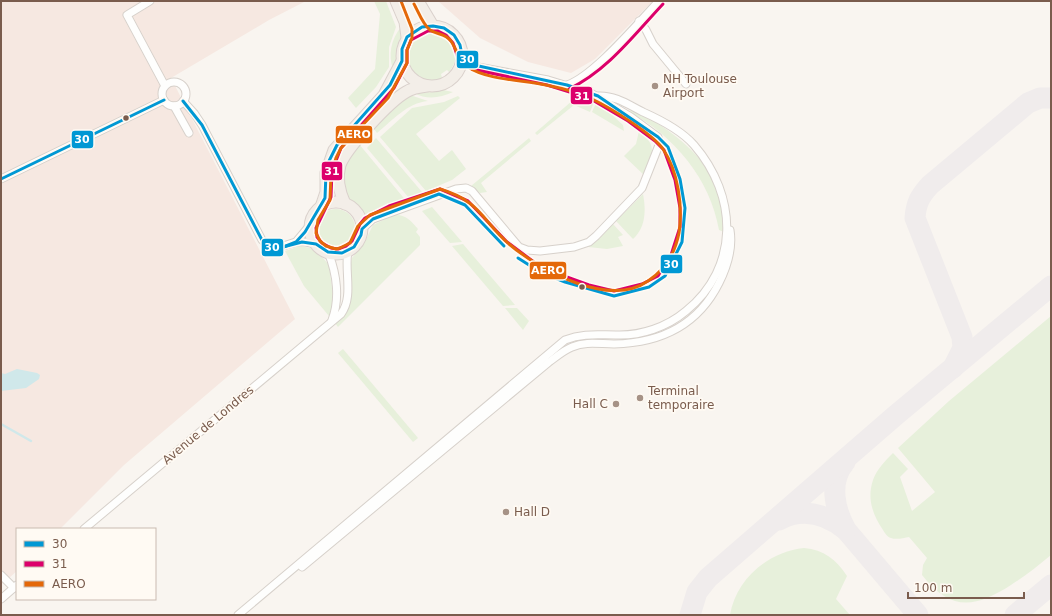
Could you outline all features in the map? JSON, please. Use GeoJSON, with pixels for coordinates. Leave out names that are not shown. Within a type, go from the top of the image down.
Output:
{"type":"FeatureCollection","features":[{"type":"Feature","properties":{"kind":"main road"},"geometry":{"type":"LineString","coordinates":[[396,1],[405,22],[407,37],[402,49],[402,61],[404,68],[413,80],[427,86]]}},
{"type":"Feature","properties":{"kind":"main road"},"geometry":{"type":"LineString","coordinates":[[418,1],[433,26]]}},
{"type":"Feature","properties":{"kind":"main road"},"geometry":{"type":"LineString","coordinates":[[345,204],[339,190],[338,179],[340,164],[348,149],[390,105],[403,94],[416,88],[442,85],[454,77],[461,64],[462,54],[460,45],[454,35],[444,28],[433,26],[422,27],[407,37]]}},
{"type":"Feature","properties":{"kind":"main road"},"geometry":{"type":"LineString","coordinates":[[321,207],[326,192],[328,167],[334,150],[384,95],[402,61]]}},
{"type":"Feature","properties":{"kind":"main road"},"geometry":{"type":"LineString","coordinates":[[332,202],[345,204],[351,207],[359,216],[362,229],[358,242],[348,251],[342,253],[328,252],[316,244],[311,234],[311,224],[316,212],[321,207],[332,202]]}},
{"type":"Feature","properties":{"kind":"street"},"geometry":{"type":"LineString","coordinates":[[150,1],[127,15],[165,86],[163,93],[164,100],[174,106],[189,133]]}},
{"type":"Feature","properties":{"kind":"street"},"geometry":{"type":"LineString","coordinates":[[567,85],[573,83],[596,66],[659,1]]}},
{"type":"Feature","properties":{"kind":"street"},"geometry":{"type":"LineString","coordinates":[[640,21],[653,44],[686,84]]}},
{"type":"Feature","properties":{"kind":"street"},"geometry":{"type":"LineString","coordinates":[[362,229],[373,219],[461,188],[469,189],[477,195],[519,247],[527,250],[540,251],[574,247],[589,242],[642,188],[659,141],[658,137],[598,96],[567,85],[478,67],[462,54]]}},
{"type":"Feature","properties":{"kind":"street"},"geometry":{"type":"LineString","coordinates":[[165,86],[173,82],[182,85],[186,93],[183,102],[174,106]]}},
{"type":"Feature","properties":{"kind":"street"},"geometry":{"type":"LineString","coordinates":[[238,615],[565,340],[586,334],[616,335],[640,333],[667,324],[686,311],[705,291],[721,267],[726,240],[727,214],[719,183],[694,144],[666,123],[611,96],[598,96]]}},
{"type":"Feature","properties":{"kind":"street"},"geometry":{"type":"LineString","coordinates":[[1,179],[164,100]]}},
{"type":"Feature","properties":{"kind":"street"},"geometry":{"type":"LineString","coordinates":[[183,102],[194,112],[202,125],[262,240],[274,248],[281,248],[296,242],[316,244]]}},
{"type":"Feature","properties":{"kind":"street"},"geometry":{"type":"LineString","coordinates":[[296,242],[311,224]]}},
{"type":"Feature","properties":{"kind":"street","name":"Avenue de Londres"},"geometry":{"type":"LineString","coordinates":[[85,528],[341,314],[347,303],[346,266],[348,251]]}},
{"type":"Feature","properties":{"kind":"street"},"geometry":{"type":"LineString","coordinates":[[328,252],[334,269],[337,302],[332,321]]}},
{"type":"Feature","properties":{"kind":"street"},"geometry":{"type":"LineString","coordinates":[[1,575],[15,587],[1,599]]}},
{"type":"Feature","properties":{"kind":"shaded area"},"geometry":{"type":"Polygon","coordinates":[[[1,1],[306,1],[269,20],[171,78],[295,319],[124,465],[61,528],[16,528],[16,572],[1,585],[1,1]]]}},
{"type":"Feature","properties":{"kind":"shaded area"},"geometry":{"type":"Polygon","coordinates":[[[438,1],[653,1],[595,59],[571,73],[528,62],[480,38],[438,1]]]}},
{"type":"Feature","properties":{"kind":"green space"},"geometry":{"type":"Polygon","coordinates":[[[374,1],[386,1],[396,27],[389,47],[389,67],[376,87],[356,108],[348,98],[375,69],[380,14],[374,1]]]}},
{"type":"Feature","properties":{"kind":"green space"},"geometry":{"type":"Polygon","coordinates":[[[401,27],[402,34],[397,46],[396,62],[393,69],[391,64],[391,47],[401,27]]]}},
{"type":"Feature","properties":{"kind":"green space"},"geometry":{"type":"Polygon","coordinates":[[[427,32],[442,35],[453,44],[456,57],[454,65],[449,72],[447,70],[441,74],[442,78],[431,80],[422,78],[414,73],[409,65],[408,56],[410,47],[416,39],[427,32]]]}},
{"type":"Feature","properties":{"kind":"green space"},"geometry":{"type":"Polygon","coordinates":[[[443,90],[453,92],[443,96],[434,97],[424,97],[414,93],[435,92],[443,90]]]}},
{"type":"Feature","properties":{"kind":"green space"},"geometry":{"type":"Polygon","coordinates":[[[580,94],[594,102],[590,112],[574,105],[537,135],[535,133],[580,94]]]}},
{"type":"Feature","properties":{"kind":"green space"},"geometry":{"type":"Polygon","coordinates":[[[410,95],[428,101],[413,105],[377,133],[374,129],[392,109],[410,95]]]}},
{"type":"Feature","properties":{"kind":"green space"},"geometry":{"type":"Polygon","coordinates":[[[458,96],[460,98],[416,134],[439,161],[452,150],[466,169],[452,180],[426,191],[380,137],[412,108],[444,102],[458,96]]]}},
{"type":"Feature","properties":{"kind":"green space"},"geometry":{"type":"Polygon","coordinates":[[[597,101],[623,125],[624,131],[592,112],[597,101]]]}},
{"type":"Feature","properties":{"kind":"green space"},"geometry":{"type":"Polygon","coordinates":[[[631,108],[646,116],[674,135],[698,157],[708,170],[716,185],[721,201],[724,232],[719,230],[708,194],[688,161],[662,134],[630,112],[631,108]]]}},
{"type":"Feature","properties":{"kind":"green space"},"geometry":{"type":"Polygon","coordinates":[[[639,131],[649,142],[652,151],[644,175],[624,156],[636,144],[639,131]]]}},
{"type":"Feature","properties":{"kind":"green space"},"geometry":{"type":"Polygon","coordinates":[[[376,138],[422,192],[409,198],[367,148],[376,138]]]}},
{"type":"Feature","properties":{"kind":"green space"},"geometry":{"type":"Polygon","coordinates":[[[529,138],[531,141],[481,183],[487,192],[480,193],[471,186],[529,138]]]}},
{"type":"Feature","properties":{"kind":"green space"},"geometry":{"type":"Polygon","coordinates":[[[359,144],[407,202],[367,218],[362,210],[348,198],[343,188],[343,174],[348,162],[359,144]]]}},
{"type":"Feature","properties":{"kind":"green space"},"geometry":{"type":"Polygon","coordinates":[[[643,194],[645,212],[643,224],[633,239],[616,221],[643,194]]]}},
{"type":"Feature","properties":{"kind":"green space"},"geometry":{"type":"Polygon","coordinates":[[[432,207],[462,242],[450,243],[422,211],[432,207]]]}},
{"type":"Feature","properties":{"kind":"green space"},"geometry":{"type":"Polygon","coordinates":[[[332,209],[340,209],[352,218],[355,228],[352,238],[346,244],[340,247],[332,247],[320,238],[317,232],[317,224],[326,212],[332,209]]]}},
{"type":"Feature","properties":{"kind":"green space"},"geometry":{"type":"Polygon","coordinates":[[[394,215],[405,217],[418,229],[416,232],[420,237],[420,245],[338,327],[335,323],[350,303],[352,291],[350,267],[352,258],[363,245],[373,225],[394,215]]]}},
{"type":"Feature","properties":{"kind":"green space"},"geometry":{"type":"Polygon","coordinates":[[[613,224],[623,235],[618,237],[623,246],[607,249],[588,247],[597,241],[613,224]]]}},
{"type":"Feature","properties":{"kind":"green space"},"geometry":{"type":"Polygon","coordinates":[[[463,244],[515,305],[503,306],[452,246],[463,244]]]}},
{"type":"Feature","properties":{"kind":"green space"},"geometry":{"type":"Polygon","coordinates":[[[300,246],[310,248],[323,258],[329,265],[334,303],[332,312],[329,316],[304,286],[285,251],[300,246]]]}},
{"type":"Feature","properties":{"kind":"green space"},"geometry":{"type":"Polygon","coordinates":[[[505,308],[517,308],[529,321],[523,330],[505,308]]]}},
{"type":"Feature","properties":{"kind":"green space"},"geometry":{"type":"Polygon","coordinates":[[[1051,316],[1051,555],[1016,582],[998,593],[975,602],[953,600],[943,595],[933,587],[922,575],[923,565],[927,558],[909,537],[893,539],[888,537],[879,524],[873,512],[870,493],[873,480],[884,462],[893,453],[908,469],[900,477],[912,511],[935,492],[898,448],[949,401],[1051,316]]]}},
{"type":"Feature","properties":{"kind":"green space"},"geometry":{"type":"Polygon","coordinates":[[[343,349],[418,438],[413,442],[338,353],[343,349]]]}},
{"type":"Feature","properties":{"kind":"green space"},"geometry":{"type":"Polygon","coordinates":[[[804,548],[818,551],[829,556],[847,576],[836,599],[850,615],[730,615],[733,602],[739,590],[756,570],[766,561],[778,555],[804,548]]]}},
{"type":"Feature","properties":{"kind":"water"},"geometry":{"type":"Polygon","coordinates":[[[17,369],[37,373],[40,375],[39,379],[26,388],[1,391],[1,373],[5,374],[17,369]]]}},
{"type":"Feature","properties":{"kind":"waterway"},"geometry":{"type":"LineString","coordinates":[[1,424],[31,441]]}},
{"type":"Feature","properties":{"kind":"taxiway"},"geometry":{"type":"LineString","coordinates":[[953,368],[963,348],[962,337],[915,218],[916,208],[921,196],[930,185],[1028,103],[1040,98],[1051,98]]}},
{"type":"Feature","properties":{"kind":"taxiway"},"geometry":{"type":"LineString","coordinates":[[690,615],[697,592],[708,578],[896,415],[1051,286]]}},
{"type":"Feature","properties":{"kind":"taxiway"},"geometry":{"type":"LineString","coordinates":[[845,462],[836,478],[835,487],[836,505],[842,522],[846,530],[918,615]]}},
{"type":"Feature","properties":{"kind":"taxiway"},"geometry":{"type":"LineString","coordinates":[[779,520],[797,514],[814,514],[822,516],[846,530]]}},
{"type":"Feature","properties":{"kind":"taxiway"},"geometry":{"type":"LineString","coordinates":[[1015,615],[1051,585]]}},
{"type":"Feature","properties":{"kind":"transit line","name":"AERO"},"geometry":{"type":"LineString","coordinates":[[401,1],[412,29],[412,38],[407,50],[407,63],[388,98],[341,148],[336,158],[331,174],[330,200],[318,220],[316,233],[320,241],[326,246],[336,249],[340,248],[350,243],[358,226],[370,215],[440,189],[464,199],[472,205],[509,244],[523,254],[557,275],[576,283],[595,288],[614,290],[632,288],[654,277],[672,254],[679,233],[680,223],[680,200],[676,178],[668,158],[658,143],[630,121],[587,97],[569,90],[552,86],[485,75],[468,67],[460,59],[449,38],[427,28],[414,4]]}},
{"type":"Feature","properties":{"kind":"transit line","name":"31"},"geometry":{"type":"LineString","coordinates":[[569,89],[583,81],[608,62],[631,40],[663,4]]}},
{"type":"Feature","properties":{"kind":"transit line","name":"30"},"geometry":{"type":"LineString","coordinates":[[183,101],[202,125],[262,240],[270,247],[281,248],[296,242],[305,232],[325,198],[326,173],[329,161],[337,145],[390,85],[402,61],[402,49],[407,37],[422,27],[433,26],[444,28],[454,35],[460,45],[462,55],[474,65],[567,85],[598,96],[658,137],[668,147],[680,179],[685,208],[682,242],[665,276],[649,287],[614,296],[565,282],[540,272],[518,258]]}},
{"type":"Feature","properties":{"kind":"transit line","name":"31"},"geometry":{"type":"LineString","coordinates":[[428,31],[438,31],[446,35],[453,43],[458,58],[472,69],[547,85],[589,98],[628,121],[655,141],[664,150],[675,180],[680,208],[680,227],[671,255],[658,276],[642,284],[614,291],[589,285],[542,268],[507,242],[468,201],[440,189],[389,206],[365,218],[360,224],[352,241],[346,246],[338,249],[331,248],[322,243],[317,237],[316,228],[331,197],[332,171],[341,148],[394,88],[407,63],[407,50],[411,40],[428,31]]}},
{"type":"Feature","properties":{"kind":"transit line","name":"30"},"geometry":{"type":"LineString","coordinates":[[1,179],[164,100]]}},
{"type":"Feature","properties":{"kind":"transit line","name":"30"},"geometry":{"type":"LineString","coordinates":[[279,248],[302,242],[316,244],[328,252],[342,253],[354,247],[361,235],[362,229],[373,219],[439,194],[465,205],[504,246]]}},
{"type":"Feature","properties":{"kind":"place","name":"NH Toulouse Airport"},"geometry":{"type":"Point","coordinates":[655,86]}},
{"type":"Feature","properties":{"kind":"place","name":"Terminal temporaire"},"geometry":{"type":"Point","coordinates":[640,398]}},
{"type":"Feature","properties":{"kind":"place","name":"Hall C"},"geometry":{"type":"Point","coordinates":[616,404]}},
{"type":"Feature","properties":{"kind":"place","name":"Hall D"},"geometry":{"type":"Point","coordinates":[506,512]}}]}
